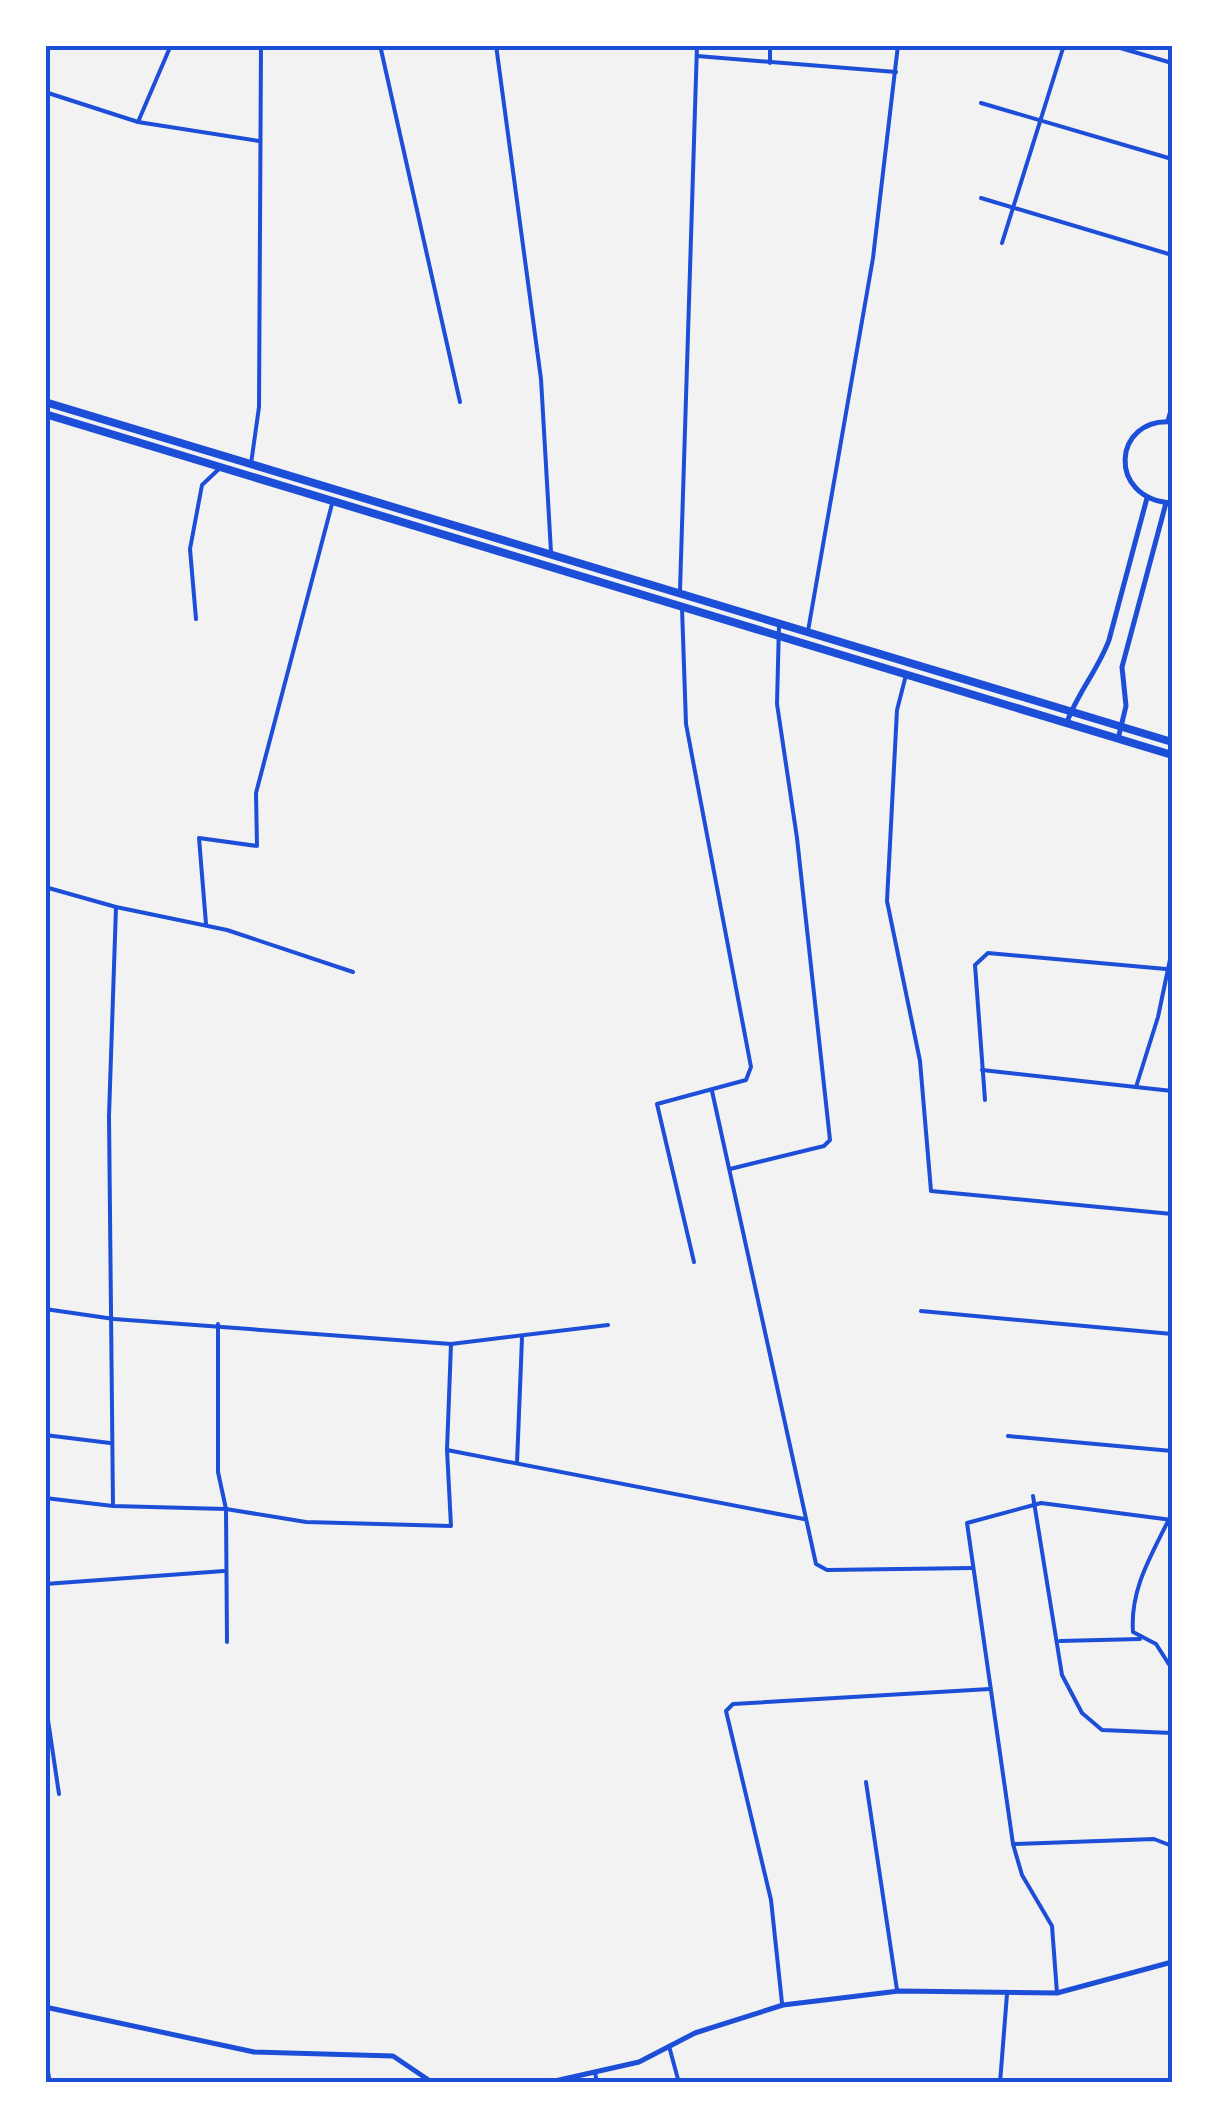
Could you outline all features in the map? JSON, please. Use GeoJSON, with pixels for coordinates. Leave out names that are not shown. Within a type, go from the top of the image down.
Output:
{"type":"FeatureCollection","features":[{"type":"Feature","properties":{"kind":"highway"},"geometry":{"type":"LineString","coordinates":[[45,402],[1172,742]]}},
{"type":"Feature","properties":{"kind":"highway"},"geometry":{"type":"LineString","coordinates":[[45,414],[1172,754]]}},
{"type":"Feature","properties":{"kind":"street"},"geometry":{"type":"LineString","coordinates":[[138,122],[170,45]]}},
{"type":"Feature","properties":{"kind":"street"},"geometry":{"type":"LineString","coordinates":[[251,464],[258,406],[261,45]]}},
{"type":"Feature","properties":{"kind":"street"},"geometry":{"type":"LineString","coordinates":[[380,45],[460,402]]}},
{"type":"Feature","properties":{"kind":"street"},"geometry":{"type":"LineString","coordinates":[[496,45],[541,379],[552,555]]}},
{"type":"Feature","properties":{"kind":"street"},"geometry":{"type":"LineString","coordinates":[[680,595],[698,45]]}},
{"type":"Feature","properties":{"kind":"street"},"geometry":{"type":"LineString","coordinates":[[770,45],[770,63]]}},
{"type":"Feature","properties":{"kind":"street"},"geometry":{"type":"LineString","coordinates":[[808,631],[872,258],[898,45]]}},
{"type":"Feature","properties":{"kind":"street"},"geometry":{"type":"LineString","coordinates":[[1002,242],[1064,45]]}},
{"type":"Feature","properties":{"kind":"street"},"geometry":{"type":"LineString","coordinates":[[1110,45],[1172,64]]}},
{"type":"Feature","properties":{"kind":"street"},"geometry":{"type":"LineString","coordinates":[[697,56],[896,72]]}},
{"type":"Feature","properties":{"kind":"street"},"geometry":{"type":"LineString","coordinates":[[45,92],[138,122],[259,141]]}},
{"type":"Feature","properties":{"kind":"street"},"geometry":{"type":"LineString","coordinates":[[981,103],[1172,159]]}},
{"type":"Feature","properties":{"kind":"street"},"geometry":{"type":"LineString","coordinates":[[981,198],[1172,255]]}},
{"type":"Feature","properties":{"kind":"street"},"geometry":{"type":"LineString","coordinates":[[1118,739],[1126,706],[1122,667],[1169,503],[1136,492],[1126,475],[1124,455],[1132,437],[1148,424],[1170,422],[1172,407]]}},
{"type":"Feature","properties":{"kind":"street"},"geometry":{"type":"LineString","coordinates":[[196,619],[190,549],[202,485],[222,466],[224,454]]}},
{"type":"Feature","properties":{"kind":"street"},"geometry":{"type":"LineString","coordinates":[[1068,722],[1110,640],[1147,498]]}},
{"type":"Feature","properties":{"kind":"street"},"geometry":{"type":"LineString","coordinates":[[206,925],[199,838],[257,846],[256,793],[333,500]]}},
{"type":"Feature","properties":{"kind":"street"},"geometry":{"type":"LineString","coordinates":[[682,608],[686,724],[751,1067],[746,1080],[657,1104],[694,1262]]}},
{"type":"Feature","properties":{"kind":"street"},"geometry":{"type":"LineString","coordinates":[[730,1169],[824,1146],[830,1140],[797,838],[777,704],[780,624]]}},
{"type":"Feature","properties":{"kind":"street"},"geometry":{"type":"LineString","coordinates":[[906,675],[897,710],[886,901],[920,1061],[931,1191],[1172,1214]]}},
{"type":"Feature","properties":{"kind":"street"},"geometry":{"type":"LineString","coordinates":[[45,887],[116,907],[206,925],[353,972]]}},
{"type":"Feature","properties":{"kind":"street"},"geometry":{"type":"LineString","coordinates":[[112,1506],[114,1319],[109,1116],[116,907]]}},
{"type":"Feature","properties":{"kind":"street"},"geometry":{"type":"LineString","coordinates":[[1136,1087],[1158,1017],[1172,950]]}},
{"type":"Feature","properties":{"kind":"street"},"geometry":{"type":"LineString","coordinates":[[986,1100],[975,966],[980,957],[988,953],[1166,969]]}},
{"type":"Feature","properties":{"kind":"street"},"geometry":{"type":"LineString","coordinates":[[982,1070],[1172,1091]]}},
{"type":"Feature","properties":{"kind":"street"},"geometry":{"type":"LineString","coordinates":[[712,1091],[804,1519],[820,1569],[972,1568]]}},
{"type":"Feature","properties":{"kind":"street"},"geometry":{"type":"LineString","coordinates":[[45,1309],[114,1319],[451,1344],[522,1338],[608,1324]]}},
{"type":"Feature","properties":{"kind":"street"},"geometry":{"type":"LineString","coordinates":[[922,1310],[1172,1334]]}},
{"type":"Feature","properties":{"kind":"street"},"geometry":{"type":"LineString","coordinates":[[218,1324],[218,1472],[226,1509],[226,1642]]}},
{"type":"Feature","properties":{"kind":"street"},"geometry":{"type":"LineString","coordinates":[[517,1464],[522,1338]]}},
{"type":"Feature","properties":{"kind":"street"},"geometry":{"type":"LineString","coordinates":[[45,1498],[112,1506],[226,1509],[306,1522],[451,1526],[447,1450],[451,1344]]}},
{"type":"Feature","properties":{"kind":"street"},"geometry":{"type":"LineString","coordinates":[[45,1435],[110,1443]]}},
{"type":"Feature","properties":{"kind":"street"},"geometry":{"type":"LineString","coordinates":[[1008,1436],[1172,1451]]}},
{"type":"Feature","properties":{"kind":"street"},"geometry":{"type":"LineString","coordinates":[[447,1450],[804,1519]]}},
{"type":"Feature","properties":{"kind":"street"},"geometry":{"type":"LineString","coordinates":[[1034,1496],[1060,1640],[1062,1675],[1082,1713],[1102,1730],[1172,1733]]}},
{"type":"Feature","properties":{"kind":"street"},"geometry":{"type":"LineString","coordinates":[[1057,1993],[1052,1926],[1022,1874],[1014,1844],[967,1522],[1033,1506],[1170,1520],[1134,1592],[1133,1632],[1140,1639]]}},
{"type":"Feature","properties":{"kind":"street"},"geometry":{"type":"LineString","coordinates":[[45,1584],[224,1570]]}},
{"type":"Feature","properties":{"kind":"street"},"geometry":{"type":"LineString","coordinates":[[1060,1640],[1140,1639],[1156,1644],[1172,1669]]}},
{"type":"Feature","properties":{"kind":"street"},"geometry":{"type":"LineString","coordinates":[[783,2005],[771,1900],[726,1711],[734,1704],[990,1690]]}},
{"type":"Feature","properties":{"kind":"street"},"geometry":{"type":"LineString","coordinates":[[45,1700],[59,1794]]}},
{"type":"Feature","properties":{"kind":"street"},"geometry":{"type":"LineString","coordinates":[[866,1782],[898,1993]]}},
{"type":"Feature","properties":{"kind":"street"},"geometry":{"type":"LineString","coordinates":[[1014,1844],[1154,1839],[1172,1846]]}},
{"type":"Feature","properties":{"kind":"street"},"geometry":{"type":"LineString","coordinates":[[546,2083],[639,2062],[694,2033],[783,2005],[898,1993],[1057,1993],[1172,1962]]}},
{"type":"Feature","properties":{"kind":"street"},"geometry":{"type":"LineString","coordinates":[[1000,2083],[1007,1994]]}},
{"type":"Feature","properties":{"kind":"street"},"geometry":{"type":"LineString","coordinates":[[45,2007],[254,2052],[393,2056],[433,2083]]}},
{"type":"Feature","properties":{"kind":"street"},"geometry":{"type":"LineString","coordinates":[[669,2046],[679,2083]]}},
{"type":"Feature","properties":{"kind":"street"},"geometry":{"type":"LineString","coordinates":[[45,2056],[50,2083]]}},
{"type":"Feature","properties":{"kind":"street"},"geometry":{"type":"LineString","coordinates":[[595,2072],[597,2083]]}}]}
